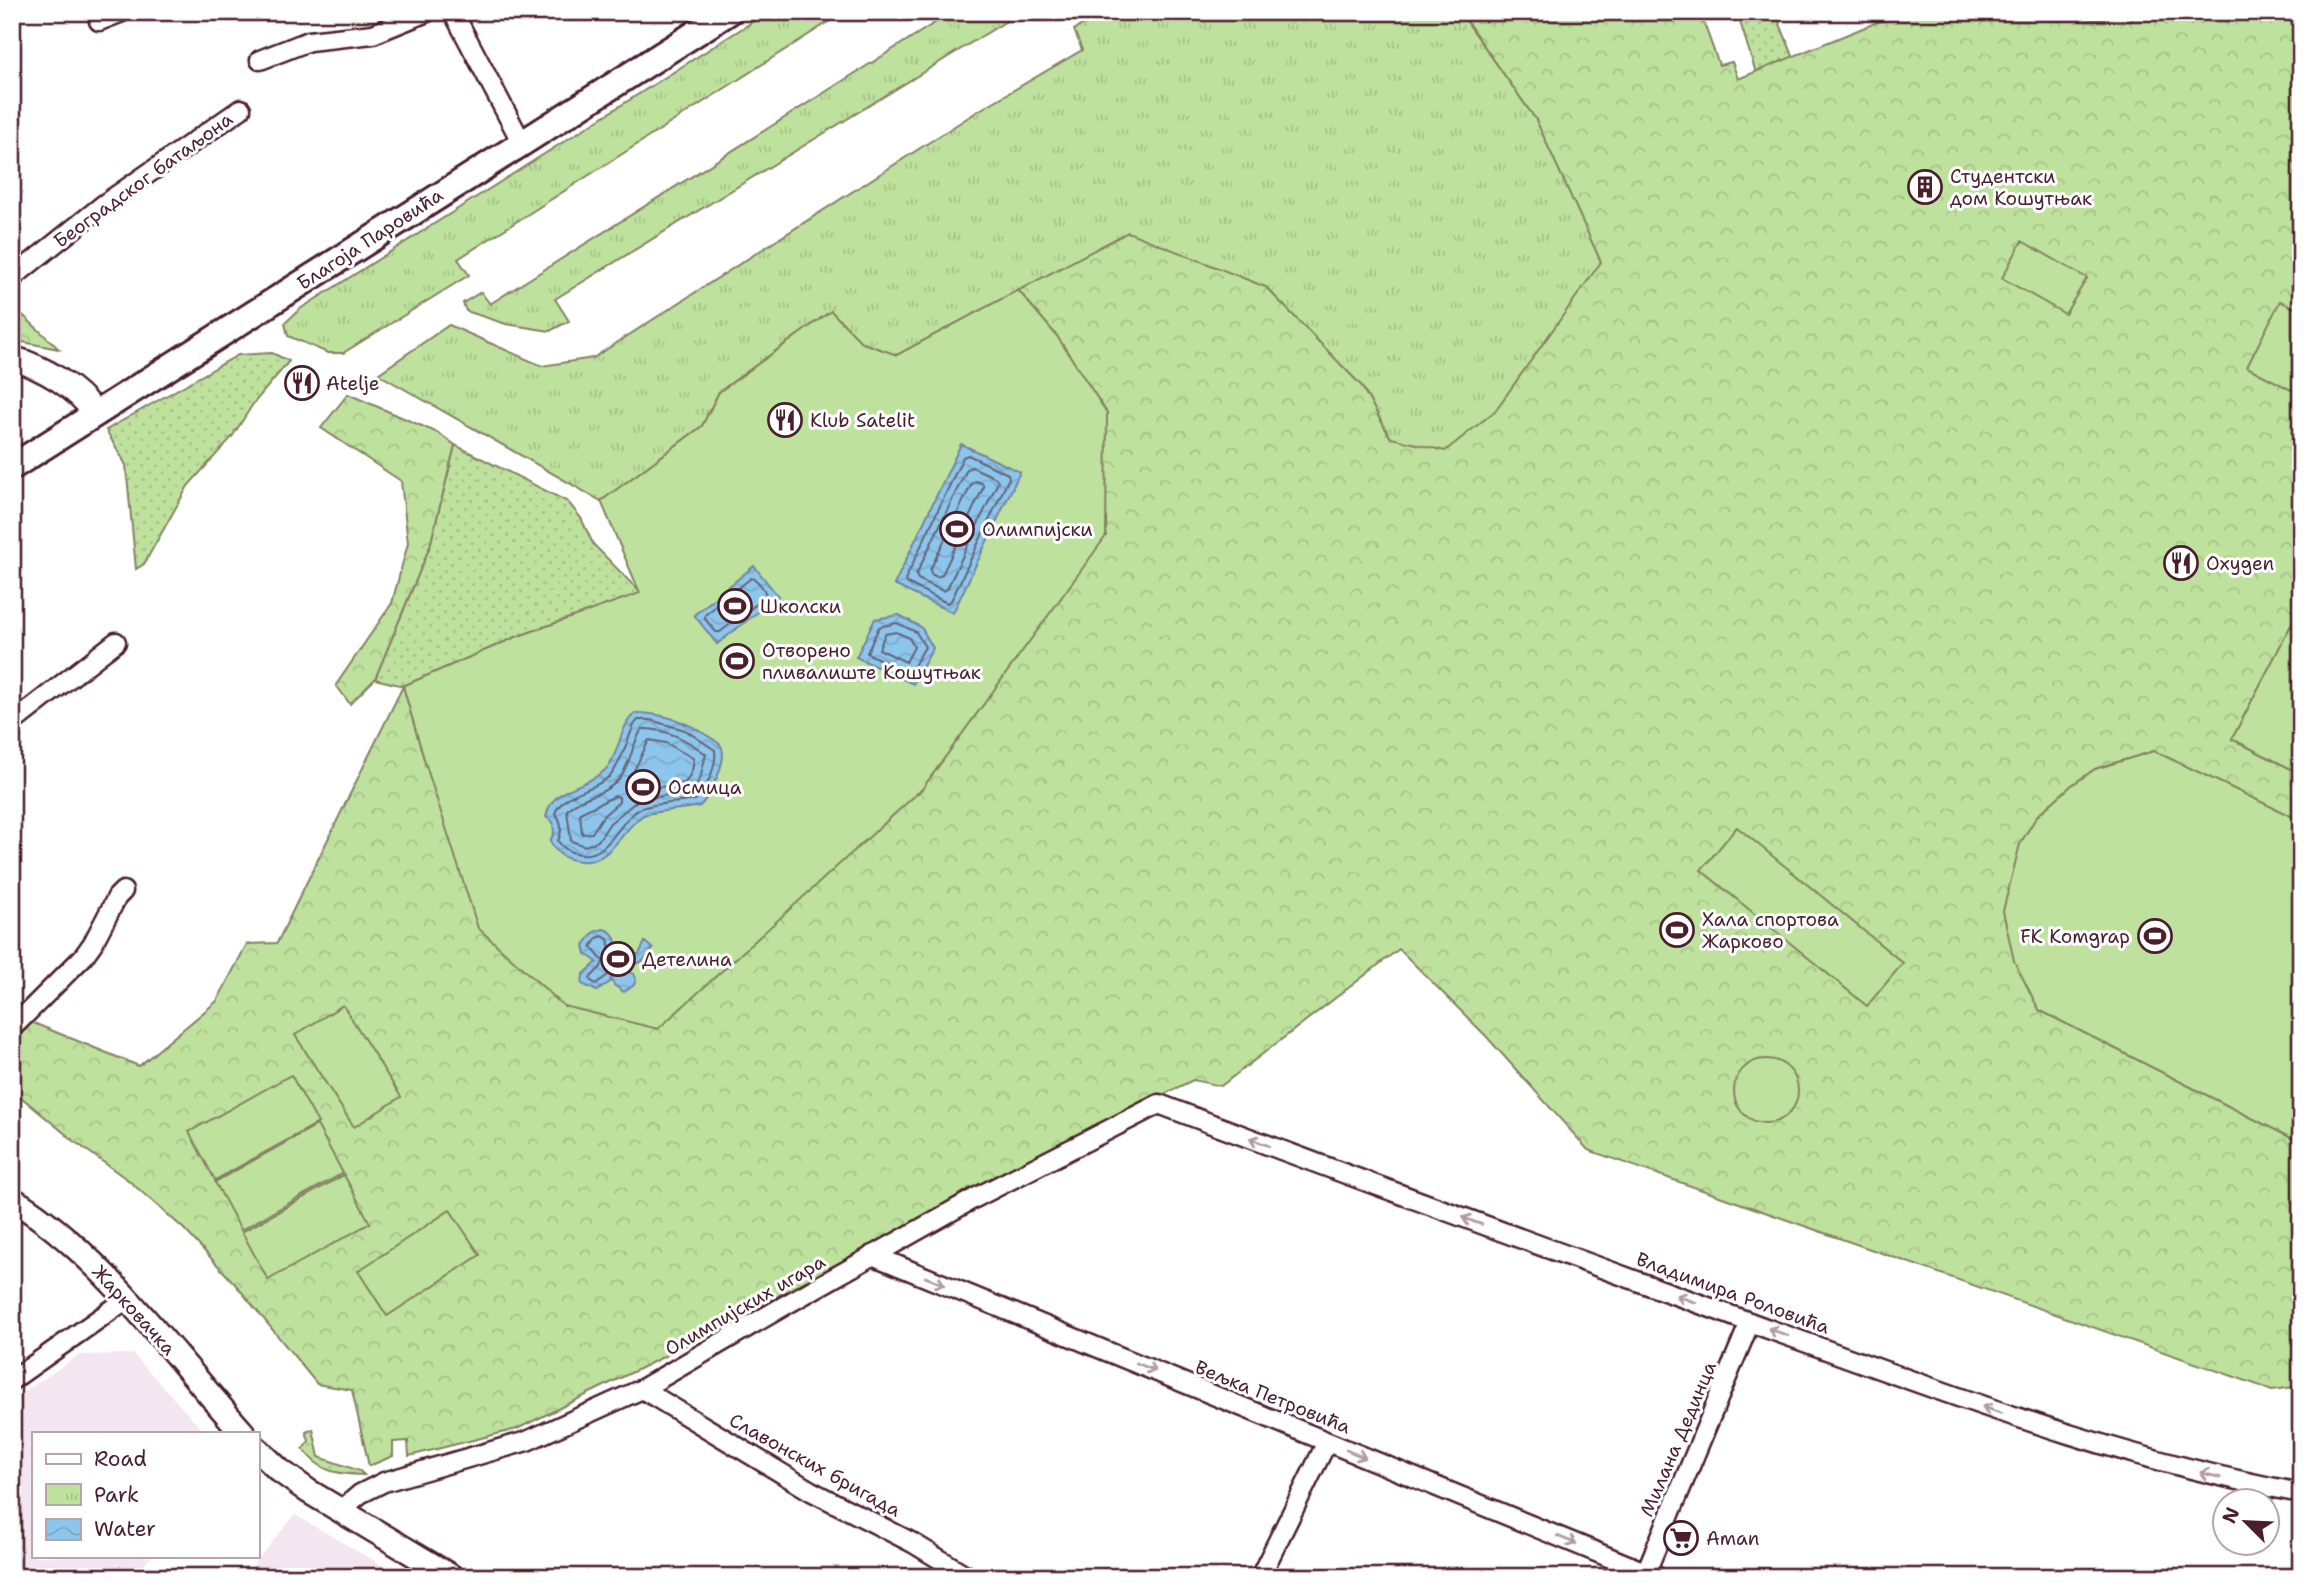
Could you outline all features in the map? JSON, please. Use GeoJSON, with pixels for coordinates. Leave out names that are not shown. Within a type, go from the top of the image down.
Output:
{"type":"FeatureCollection","features":[{"type":"Feature","properties":{"kind":"main road","name":"Благоја Паровића"},"geometry":{"type":"LineString","coordinates":[[12,467],[729,12]]}},
{"type":"Feature","properties":{"kind":"street"},"geometry":{"type":"LineString","coordinates":[[99,20],[122,12]]}},
{"type":"Feature","properties":{"kind":"street"},"geometry":{"type":"LineString","coordinates":[[260,60],[309,41],[373,34],[427,12]]}},
{"type":"Feature","properties":{"kind":"street"},"geometry":{"type":"LineString","coordinates":[[453,12],[522,143]]}},
{"type":"Feature","properties":{"kind":"street","name":"Београдског батаљона"},"geometry":{"type":"LineString","coordinates":[[12,278],[103,205],[241,109]]}},
{"type":"Feature","properties":{"kind":"street"},"geometry":{"type":"LineString","coordinates":[[12,358],[63,382],[80,394],[96,414]]}},
{"type":"Feature","properties":{"kind":"street"},"geometry":{"type":"LineString","coordinates":[[12,723],[116,642]]}},
{"type":"Feature","properties":{"kind":"street"},"geometry":{"type":"LineString","coordinates":[[12,1028],[83,957],[123,891]]}},
{"type":"Feature","properties":{"kind":"street","name":"Олимпијских игара"},"geometry":{"type":"LineString","coordinates":[[340,1511],[360,1494],[384,1482],[527,1441],[642,1389],[975,1198],[1160,1104]]}},
{"type":"Feature","properties":{"kind":"street","name":"Владимира Роловића"},"geometry":{"type":"LineString","coordinates":[[1160,1104],[1355,1178],[2017,1419],[2126,1453],[2220,1477],[2301,1493]]}},
{"type":"Feature","properties":{"kind":"street","name":"Жарковачка"},"geometry":{"type":"LineString","coordinates":[[12,1199],[74,1245],[127,1299],[242,1432]]}},
{"type":"Feature","properties":{"kind":"street","name":"Вељка Петровића"},"geometry":{"type":"LineString","coordinates":[[872,1255],[1651,1574]]}},
{"type":"Feature","properties":{"kind":"street"},"geometry":{"type":"LineString","coordinates":[[12,1380],[127,1299]]}},
{"type":"Feature","properties":{"kind":"street","name":"Милана Дединца"},"geometry":{"type":"LineString","coordinates":[[1651,1574],[1750,1322]]}},
{"type":"Feature","properties":{"kind":"street","name":"Славонских бригада"},"geometry":{"type":"LineString","coordinates":[[642,1389],[811,1491],[913,1544],[968,1577]]}},
{"type":"Feature","properties":{"kind":"street"},"geometry":{"type":"LineString","coordinates":[[1260,1577],[1327,1442]]}},
{"type":"Feature","properties":{"kind":"street"},"geometry":{"type":"LineString","coordinates":[[259,1451],[279,1470],[340,1511],[452,1577]]}},
{"type":"Feature","properties":{"kind":"shaded area"},"geometry":{"type":"Polygon","coordinates":[[[133,1354],[204,1432],[32,1432],[32,1558],[150,1558],[132,1577],[12,1577],[12,1400],[79,1355],[133,1354]]]}},
{"type":"Feature","properties":{"kind":"shaded area"},"geometry":{"type":"Polygon","coordinates":[[[295,1515],[402,1577],[243,1577],[295,1515]]]}},
{"type":"Feature","properties":{"kind":"green space"},"geometry":{"type":"Polygon","coordinates":[[[768,12],[844,12],[458,259],[469,275],[343,353],[328,353],[288,336],[285,323],[300,309],[768,12]]]}},
{"type":"Feature","properties":{"kind":"green space"},"geometry":{"type":"Polygon","coordinates":[[[952,12],[1021,12],[555,299],[569,321],[550,331],[506,324],[466,311],[463,303],[481,292],[490,304],[952,12]]]}},
{"type":"Feature","properties":{"kind":"green space"},"geometry":{"type":"Polygon","coordinates":[[[1104,12],[1460,12],[1536,120],[1601,262],[1495,411],[1445,451],[1391,438],[1361,385],[1266,287],[1128,232],[897,355],[862,343],[831,311],[719,392],[702,426],[601,501],[378,374],[449,325],[542,366],[593,358],[978,111],[1082,50],[1074,30],[1104,12]]]}},
{"type":"Feature","properties":{"kind":"green space"},"geometry":{"type":"Polygon","coordinates":[[[1460,12],[1700,12],[1719,65],[1732,62],[1738,79],[1902,12],[2045,12],[2046,16],[2131,21],[2133,12],[2301,12],[2301,606],[2232,739],[2301,774],[2301,821],[2154,751],[2095,769],[2037,816],[2039,1010],[2301,1143],[2301,1386],[2272,1390],[1588,1150],[1486,1036],[1399,949],[1221,1086],[1193,1080],[1086,1132],[659,1359],[517,1429],[409,1456],[408,1441],[393,1442],[393,1456],[369,1466],[352,1390],[317,1384],[236,1285],[183,1228],[128,1180],[12,1092],[12,1043],[31,1022],[139,1066],[217,1001],[247,944],[277,943],[403,686],[424,759],[1107,413],[1057,336],[1018,290],[1128,231],[1266,287],[1361,385],[1391,438],[1536,120],[1460,12]]]}},
{"type":"Feature","properties":{"kind":"green space"},"geometry":{"type":"Polygon","coordinates":[[[1737,12],[1775,12],[1794,58],[1756,73],[1737,12]]]}},
{"type":"Feature","properties":{"kind":"green space"},"geometry":{"type":"Polygon","coordinates":[[[2022,241],[2087,278],[2065,314],[2002,278],[2022,241]]]}},
{"type":"Feature","properties":{"kind":"green space","name":"Отворено пливалиште Кошутњак"},"geometry":{"type":"Polygon","coordinates":[[[1018,290],[1057,336],[1107,413],[1106,536],[922,789],[658,1029],[564,1006],[478,928],[403,686],[516,637],[640,593],[601,501],[702,426],[719,392],[831,311],[862,343],[897,355],[1018,290]]]}},
{"type":"Feature","properties":{"kind":"green space"},"geometry":{"type":"Polygon","coordinates":[[[2280,301],[2301,311],[2301,395],[2247,367],[2280,301]]]}},
{"type":"Feature","properties":{"kind":"green space"},"geometry":{"type":"Polygon","coordinates":[[[12,305],[59,349],[12,340],[12,305]]]}},
{"type":"Feature","properties":{"kind":"green space"},"geometry":{"type":"Polygon","coordinates":[[[272,353],[289,361],[253,404],[232,437],[188,486],[144,564],[136,569],[126,465],[106,430],[238,355],[272,353]]]}},
{"type":"Feature","properties":{"kind":"green space"},"geometry":{"type":"Polygon","coordinates":[[[348,394],[438,433],[455,445],[430,546],[375,679],[350,704],[336,685],[392,603],[408,543],[401,481],[321,428],[348,394]]]}},
{"type":"Feature","properties":{"kind":"green space"},"geometry":{"type":"Polygon","coordinates":[[[455,445],[568,502],[581,518],[593,544],[641,593],[516,637],[403,686],[375,679],[430,546],[455,445]]]}},
{"type":"Feature","properties":{"kind":"green space"},"geometry":{"type":"Polygon","coordinates":[[[2301,606],[2301,774],[2232,739],[2301,606]]]}},
{"type":"Feature","properties":{"kind":"green space","name":"FK Komgrap"},"geometry":{"type":"Polygon","coordinates":[[[2154,751],[2301,821],[2301,1143],[2039,1010],[2014,961],[2003,911],[2020,844],[2037,816],[2095,769],[2154,751]]]}},
{"type":"Feature","properties":{"kind":"green space"},"geometry":{"type":"Polygon","coordinates":[[[1737,827],[1903,963],[1867,1006],[1701,870],[1737,827]]]}},
{"type":"Feature","properties":{"kind":"green space"},"geometry":{"type":"Polygon","coordinates":[[[343,1005],[401,1097],[354,1127],[295,1035],[343,1005]]]}},
{"type":"Feature","properties":{"kind":"green space"},"geometry":{"type":"Polygon","coordinates":[[[1766,1059],[1784,1065],[1792,1073],[1798,1091],[1792,1109],[1784,1117],[1766,1123],[1748,1117],[1740,1109],[1734,1091],[1740,1073],[1748,1065],[1766,1059]]]}},
{"type":"Feature","properties":{"kind":"green space"},"geometry":{"type":"Polygon","coordinates":[[[291,1075],[318,1123],[215,1180],[189,1132],[291,1075]]]}},
{"type":"Feature","properties":{"kind":"green space"},"geometry":{"type":"Polygon","coordinates":[[[317,1125],[343,1173],[241,1230],[215,1182],[317,1125]]]}},
{"type":"Feature","properties":{"kind":"green space"},"geometry":{"type":"Polygon","coordinates":[[[344,1175],[370,1223],[268,1280],[242,1232],[344,1175]]]}},
{"type":"Feature","properties":{"kind":"green space"},"geometry":{"type":"Polygon","coordinates":[[[450,1210],[480,1255],[387,1316],[358,1271],[450,1210]]]}},
{"type":"Feature","properties":{"kind":"green space"},"geometry":{"type":"Polygon","coordinates":[[[313,1429],[319,1457],[360,1471],[364,1475],[329,1470],[309,1457],[303,1449],[309,1441],[306,1432],[313,1429]]]}},
{"type":"Feature","properties":{"kind":"water","name":"Олимпијски"},"geometry":{"type":"Polygon","coordinates":[[[961,444],[1020,472],[953,613],[894,585],[961,444]]]}},
{"type":"Feature","properties":{"kind":"water","name":"Школски"},"geometry":{"type":"Polygon","coordinates":[[[754,566],[778,596],[717,644],[694,615],[754,566]]]}},
{"type":"Feature","properties":{"kind":"water"},"geometry":{"type":"Polygon","coordinates":[[[899,615],[921,627],[933,648],[913,684],[856,657],[875,619],[899,615]]]}},
{"type":"Feature","properties":{"kind":"water","name":"Осмица"},"geometry":{"type":"Polygon","coordinates":[[[635,713],[674,719],[719,743],[723,752],[722,760],[713,786],[700,806],[642,816],[605,854],[596,859],[586,861],[566,858],[550,841],[554,833],[553,822],[546,817],[549,807],[562,793],[604,771],[613,758],[625,726],[635,713]]]}},
{"type":"Feature","properties":{"kind":"water","name":"Детелина"},"geometry":{"type":"Polygon","coordinates":[[[603,929],[612,934],[620,955],[624,958],[639,954],[645,942],[653,949],[643,961],[623,969],[634,974],[636,979],[634,985],[624,992],[614,985],[611,978],[610,982],[597,991],[582,984],[583,975],[597,962],[586,954],[584,945],[594,932],[603,929]]]}},
{"type":"Feature","properties":{"kind":"place","name":"Студентски дом Кошутњак"},"geometry":{"type":"Point","coordinates":[1925,187]}},
{"type":"Feature","properties":{"kind":"place","name":"Atelje"},"geometry":{"type":"Point","coordinates":[302,383]}},
{"type":"Feature","properties":{"kind":"place","name":"Klub Satelit"},"geometry":{"type":"Point","coordinates":[785,420]}},
{"type":"Feature","properties":{"kind":"place","name":"Олимпијски"},"geometry":{"type":"Point","coordinates":[957,529]}},
{"type":"Feature","properties":{"kind":"place","name":"Oxygen"},"geometry":{"type":"Point","coordinates":[2181,563]}},
{"type":"Feature","properties":{"kind":"place","name":"Школски"},"geometry":{"type":"Point","coordinates":[735,606]}},
{"type":"Feature","properties":{"kind":"place","name":"Отворено пливалиште Кошутњак"},"geometry":{"type":"Point","coordinates":[737,661]}},
{"type":"Feature","properties":{"kind":"place","name":"Осмица"},"geometry":{"type":"Point","coordinates":[643,787]}},
{"type":"Feature","properties":{"kind":"place","name":"Хала спортова Жарково"},"geometry":{"type":"Point","coordinates":[1677,930]}},
{"type":"Feature","properties":{"kind":"place","name":"FK Komgrap"},"geometry":{"type":"Point","coordinates":[2155,936]}},
{"type":"Feature","properties":{"kind":"place","name":"Детелина"},"geometry":{"type":"Point","coordinates":[618,959]}},
{"type":"Feature","properties":{"kind":"place","name":"Aman"},"geometry":{"type":"Point","coordinates":[1681,1538]}}]}
